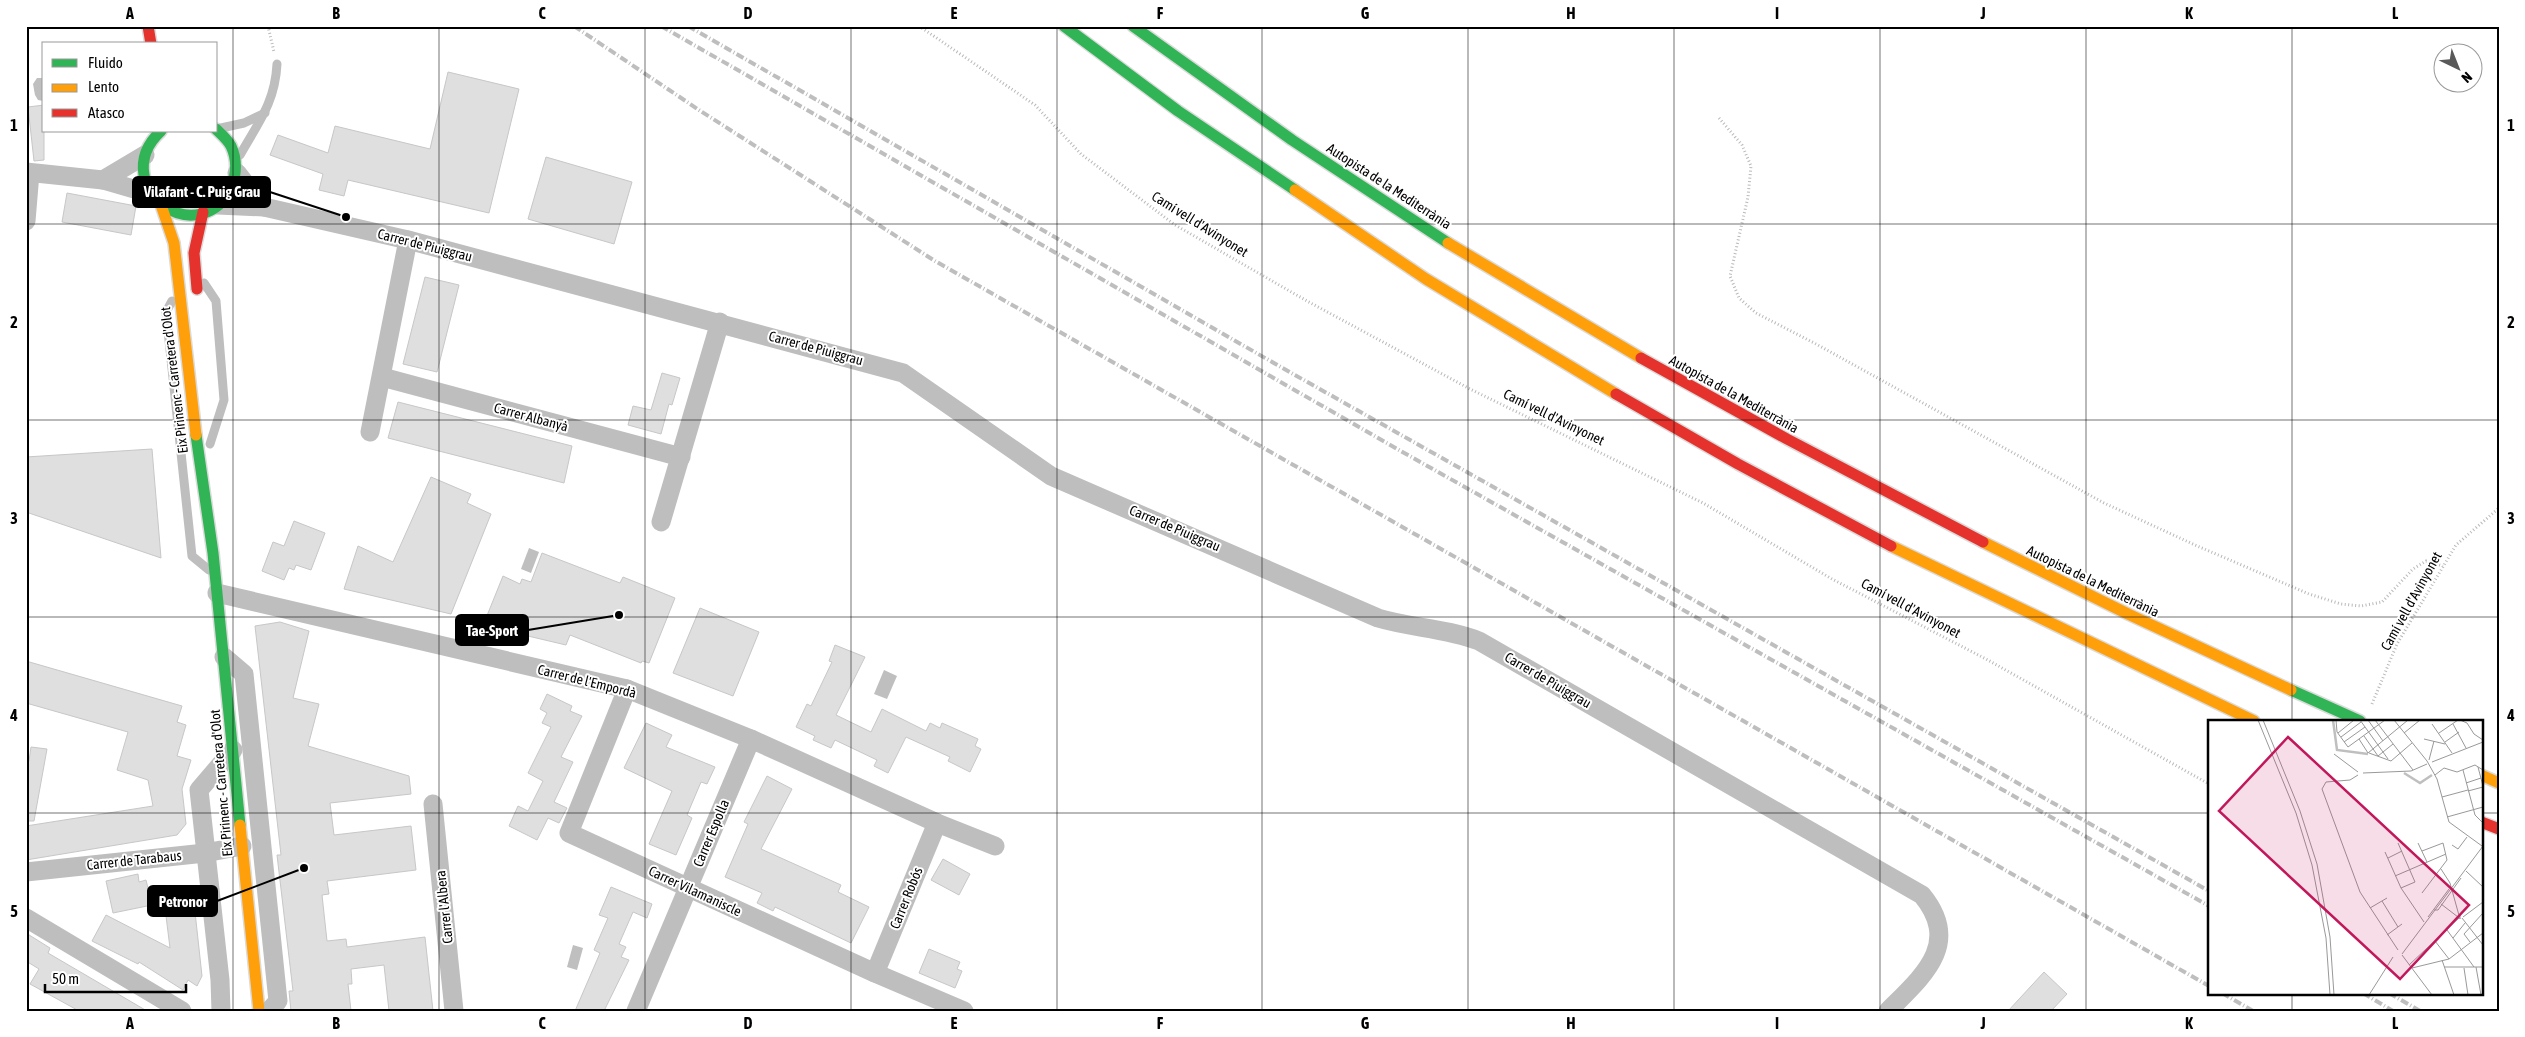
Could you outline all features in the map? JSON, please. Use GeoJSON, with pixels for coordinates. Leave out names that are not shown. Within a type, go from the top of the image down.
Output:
{"type":"FeatureCollection","features":[{"type":"Feature","properties":{"kind":"main road"},"geometry":{"type":"LineString","coordinates":[[148,26],[151,42]]}},
{"type":"Feature","properties":{"kind":"main road"},"geometry":{"type":"LineString","coordinates":[[1064,26],[1178,111],[1426,279],[1573,369],[1738,464],[1919,561],[2252,720]]}},
{"type":"Feature","properties":{"kind":"main road","name":"Autopista de la Mediterrània"},"geometry":{"type":"LineString","coordinates":[[1133,26],[1330,166],[1452,246],[1596,334],[1762,428],[1940,523],[2115,609],[2358,720]]}},
{"type":"Feature","properties":{"kind":"main road"},"geometry":{"type":"LineString","coordinates":[[198,299],[194,253],[211,209],[229,194],[237,168],[230,143],[218,131]]}},
{"type":"Feature","properties":{"kind":"main road"},"geometry":{"type":"LineString","coordinates":[[145,156],[150,143],[159,132]]}},
{"type":"Feature","properties":{"kind":"main road","name":"Eix Pirinenc - Carretera d'Olot"},"geometry":{"type":"LineString","coordinates":[[145,156],[144,178],[156,200],[174,243],[191,407],[213,552],[259,1011]]}},
{"type":"Feature","properties":{"kind":"main road"},"geometry":{"type":"LineString","coordinates":[[156,200],[181,214],[211,209]]}},
{"type":"Feature","properties":{"kind":"main road","name":"Eix Pirinenc - Carretera d'Olot"},"geometry":{"type":"LineString","coordinates":[[208,415],[211,454],[213,552]]}},
{"type":"Feature","properties":{"kind":"main road"},"geometry":{"type":"LineString","coordinates":[[2482,775],[2499,783]]}},
{"type":"Feature","properties":{"kind":"main road"},"geometry":{"type":"LineString","coordinates":[[2482,822],[2499,829]]}},
{"type":"Feature","properties":{"kind":"street"},"geometry":{"type":"LineString","coordinates":[[103,180],[145,156]]}},
{"type":"Feature","properties":{"kind":"street"},"geometry":{"type":"LineString","coordinates":[[237,168],[264,207]]}},
{"type":"Feature","properties":{"kind":"street"},"geometry":{"type":"LineString","coordinates":[[26,222],[28,173],[103,180],[156,200]]}},
{"type":"Feature","properties":{"kind":"street","name":"Carrer de Piuiggrau"},"geometry":{"type":"LineString","coordinates":[[211,209],[264,207],[408,240],[720,322],[904,373],[1051,476],[1378,618],[1410,626],[1445,630],[1479,641],[1911,887],[1930,906],[1936,917],[1938,929],[1937,954],[1924,976],[1888,1011]]}},
{"type":"Feature","properties":{"kind":"street"},"geometry":{"type":"LineString","coordinates":[[370,432],[408,240]]}},
{"type":"Feature","properties":{"kind":"street"},"geometry":{"type":"LineString","coordinates":[[661,522],[720,322]]}},
{"type":"Feature","properties":{"kind":"street","name":"Carrer Albanyà"},"geometry":{"type":"LineString","coordinates":[[382,377],[681,457]]}},
{"type":"Feature","properties":{"kind":"street","name":"Carrer de l'Empordà"},"geometry":{"type":"LineString","coordinates":[[216,584],[627,689],[751,738],[937,823],[995,846]]}},
{"type":"Feature","properties":{"kind":"street"},"geometry":{"type":"LineString","coordinates":[[224,658],[244,674],[278,1001],[269,1011]]}},
{"type":"Feature","properties":{"kind":"street","name":"Carrer Vilamaniscle"},"geometry":{"type":"LineString","coordinates":[[627,689],[569,832],[875,973],[964,1011]]}},
{"type":"Feature","properties":{"kind":"street","name":"Carrer Espolla"},"geometry":{"type":"LineString","coordinates":[[636,1011],[751,738]]}},
{"type":"Feature","properties":{"kind":"street"},"geometry":{"type":"LineString","coordinates":[[221,1011],[220,980],[199,790],[233,750]]}},
{"type":"Feature","properties":{"kind":"street","name":"Carrer l'Albera"},"geometry":{"type":"LineString","coordinates":[[433,804],[454,1011]]}},
{"type":"Feature","properties":{"kind":"street","name":"Carrer Robós"},"geometry":{"type":"LineString","coordinates":[[875,973],[937,823]]}},
{"type":"Feature","properties":{"kind":"street","name":"Carrer de Tarabaus"},"geometry":{"type":"LineString","coordinates":[[26,872],[205,853],[242,846]]}},
{"type":"Feature","properties":{"kind":"street"},"geometry":{"type":"LineString","coordinates":[[26,918],[182,1011]]}},
{"type":"Feature","properties":{"kind":"lane"},"geometry":{"type":"LineString","coordinates":[[237,168],[266,113],[276,87],[277,64]]}},
{"type":"Feature","properties":{"kind":"lane"},"geometry":{"type":"LineString","coordinates":[[218,129],[238,125],[266,113]]}},
{"type":"Feature","properties":{"kind":"lane"},"geometry":{"type":"LineString","coordinates":[[195,270],[216,301],[224,400],[211,454]]}},
{"type":"Feature","properties":{"kind":"lane"},"geometry":{"type":"LineString","coordinates":[[178,287],[166,312],[192,556],[216,584]]}},
{"type":"Feature","properties":{"kind":"path"},"geometry":{"type":"LineString","coordinates":[[268,26],[277,64]]}},
{"type":"Feature","properties":{"kind":"path","name":"Camí vell d'Avinyonet"},"geometry":{"type":"LineString","coordinates":[[920,26],[1035,105],[1081,154],[1175,225],[1470,389],[1703,503],[1832,579],[1986,660],[2208,783]]}},
{"type":"Feature","properties":{"kind":"path"},"geometry":{"type":"LineString","coordinates":[[1719,118],[1742,145],[1751,166],[1748,196],[1730,276],[1739,298],[1756,313],[1816,344],[2104,503],[2309,594],[2341,604],[2361,606],[2382,602],[2413,569],[2426,560],[2443,566]]}},
{"type":"Feature","properties":{"kind":"path","name":"Camí vell d'Avinyonet"},"geometry":{"type":"LineString","coordinates":[[2368,712],[2397,644],[2456,545],[2499,508]]}},
{"type":"Feature","properties":{"kind":"shaded area"},"geometry":{"type":"Polygon","coordinates":[[[37,78],[42,78],[42,101],[38,100],[35,95],[33,84],[37,78]]]}},
{"type":"Feature","properties":{"kind":"shaded area"},"geometry":{"type":"Polygon","coordinates":[[[529,548],[539,552],[531,573],[521,569],[529,548]]]}},
{"type":"Feature","properties":{"kind":"shaded area"},"geometry":{"type":"Polygon","coordinates":[[[884,670],[897,676],[887,699],[874,694],[884,670]]]}},
{"type":"Feature","properties":{"kind":"shaded area"},"geometry":{"type":"Polygon","coordinates":[[[573,945],[583,948],[577,970],[567,967],[573,945]]]}},
{"type":"Feature","properties":{"kind":"building"},"geometry":{"type":"Polygon","coordinates":[[[448,72],[519,89],[489,213],[348,180],[344,196],[319,190],[323,174],[270,155],[278,135],[328,153],[335,126],[430,149],[448,72]]]}},
{"type":"Feature","properties":{"kind":"building"},"geometry":{"type":"Polygon","coordinates":[[[42,105],[44,160],[34,161],[28,107],[42,105]]]}},
{"type":"Feature","properties":{"kind":"building"},"geometry":{"type":"Polygon","coordinates":[[[546,157],[632,182],[614,244],[528,219],[546,157]]]}},
{"type":"Feature","properties":{"kind":"building"},"geometry":{"type":"Polygon","coordinates":[[[67,193],[136,206],[131,235],[62,222],[67,193]]]}},
{"type":"Feature","properties":{"kind":"building"},"geometry":{"type":"Polygon","coordinates":[[[425,277],[459,285],[437,372],[403,364],[425,277]]]}},
{"type":"Feature","properties":{"kind":"building"},"geometry":{"type":"Polygon","coordinates":[[[662,373],[680,378],[672,405],[669,404],[661,434],[628,425],[633,406],[651,410],[662,373]]]}},
{"type":"Feature","properties":{"kind":"building"},"geometry":{"type":"Polygon","coordinates":[[[398,402],[572,446],[564,483],[388,438],[398,402]]]}},
{"type":"Feature","properties":{"kind":"building"},"geometry":{"type":"Polygon","coordinates":[[[152,449],[161,558],[26,512],[26,457],[152,449]]]}},
{"type":"Feature","properties":{"kind":"building"},"geometry":{"type":"Polygon","coordinates":[[[431,477],[471,494],[467,503],[491,514],[451,614],[344,589],[358,546],[393,562],[431,477]]]}},
{"type":"Feature","properties":{"kind":"building"},"geometry":{"type":"Polygon","coordinates":[[[294,521],[325,533],[311,570],[296,565],[294,570],[289,568],[284,580],[262,571],[273,542],[284,546],[294,521]]]}},
{"type":"Feature","properties":{"kind":"building"},"geometry":{"type":"Polygon","coordinates":[[[542,553],[620,583],[623,577],[675,598],[649,663],[642,661],[641,663],[570,635],[566,645],[511,632],[510,636],[482,628],[503,576],[520,584],[522,579],[531,582],[542,553]]]}},
{"type":"Feature","properties":{"kind":"building"},"geometry":{"type":"Polygon","coordinates":[[[700,608],[759,632],[733,696],[673,673],[700,608]]]}},
{"type":"Feature","properties":{"kind":"building"},"geometry":{"type":"Polygon","coordinates":[[[280,622],[309,631],[293,698],[319,704],[308,746],[409,776],[411,794],[330,803],[334,835],[411,826],[416,870],[327,881],[329,894],[322,895],[327,941],[346,939],[347,947],[425,937],[433,1011],[389,1011],[384,965],[351,969],[352,984],[348,984],[351,1011],[291,1011],[289,991],[293,991],[277,855],[281,855],[255,626],[280,622]]]}},
{"type":"Feature","properties":{"kind":"building"},"geometry":{"type":"Polygon","coordinates":[[[835,645],[865,657],[836,715],[871,732],[882,709],[926,731],[930,723],[940,728],[942,723],[978,739],[975,746],[981,749],[970,772],[948,761],[950,757],[906,737],[888,773],[874,766],[877,760],[835,740],[831,748],[813,740],[815,736],[796,727],[807,704],[811,706],[832,662],[829,661],[835,645]]]}},
{"type":"Feature","properties":{"kind":"building"},"geometry":{"type":"Polygon","coordinates":[[[26,661],[182,706],[177,722],[186,725],[177,756],[191,760],[182,789],[186,824],[177,835],[26,860],[26,826],[153,806],[148,780],[117,770],[128,732],[26,703],[26,661]]]}},
{"type":"Feature","properties":{"kind":"building"},"geometry":{"type":"Polygon","coordinates":[[[547,694],[572,706],[570,711],[582,716],[561,757],[573,762],[554,802],[567,808],[559,823],[548,818],[537,840],[509,826],[518,806],[528,811],[543,781],[528,773],[551,727],[542,723],[547,713],[540,709],[547,694]]]}},
{"type":"Feature","properties":{"kind":"building"},"geometry":{"type":"Polygon","coordinates":[[[646,723],[672,735],[666,747],[715,767],[707,784],[701,782],[687,815],[692,818],[676,855],[649,844],[672,791],[624,768],[646,723]]]}},
{"type":"Feature","properties":{"kind":"building"},"geometry":{"type":"Polygon","coordinates":[[[31,747],[47,749],[34,821],[26,821],[26,761],[29,761],[31,747]]]}},
{"type":"Feature","properties":{"kind":"building"},"geometry":{"type":"Polygon","coordinates":[[[767,776],[792,789],[761,849],[841,885],[838,892],[869,907],[851,943],[775,907],[773,911],[757,903],[762,893],[725,877],[748,824],[744,822],[767,776]]]}},
{"type":"Feature","properties":{"kind":"building"},"geometry":{"type":"Polygon","coordinates":[[[943,859],[970,874],[959,895],[931,880],[943,859]]]}},
{"type":"Feature","properties":{"kind":"building"},"geometry":{"type":"Polygon","coordinates":[[[138,874],[139,882],[146,880],[152,905],[113,913],[106,881],[138,874]]]}},
{"type":"Feature","properties":{"kind":"building"},"geometry":{"type":"Polygon","coordinates":[[[611,887],[652,904],[647,918],[633,912],[619,944],[626,947],[621,957],[629,960],[604,1011],[575,1011],[600,953],[594,950],[608,918],[599,915],[611,887]]]}},
{"type":"Feature","properties":{"kind":"building"},"geometry":{"type":"Polygon","coordinates":[[[195,912],[202,976],[197,986],[188,980],[183,990],[139,962],[138,964],[92,941],[106,915],[170,948],[166,916],[195,912]]]}},
{"type":"Feature","properties":{"kind":"building"},"geometry":{"type":"Polygon","coordinates":[[[26,933],[50,948],[48,953],[147,1011],[79,1011],[30,984],[39,969],[26,961],[26,933]]]}},
{"type":"Feature","properties":{"kind":"building"},"geometry":{"type":"Polygon","coordinates":[[[929,949],[960,962],[957,969],[962,971],[955,988],[919,973],[929,949]]]}},
{"type":"Feature","properties":{"kind":"building"},"geometry":{"type":"Polygon","coordinates":[[[2044,972],[2067,994],[2051,1011],[2008,1011],[2044,972]]]}},
{"type":"Feature","properties":{"kind":"railway"},"geometry":{"type":"LineString","coordinates":[[574,26],[699,110],[935,261],[2208,985]]}},
{"type":"Feature","properties":{"kind":"railway"},"geometry":{"type":"LineString","coordinates":[[661,26],[1399,450],[2208,905]]}},
{"type":"Feature","properties":{"kind":"railway"},"geometry":{"type":"LineString","coordinates":[[688,26],[1279,366],[2208,890]]}},
{"type":"Feature","properties":{"kind":"railway"},"geometry":{"type":"LineString","coordinates":[[2224,994],[2253,1011]]}},
{"type":"Feature","properties":{"kind":"railway"},"geometry":{"type":"LineString","coordinates":[[2365,994],[2393,1011]]}},
{"type":"Feature","properties":{"kind":"railway"},"geometry":{"type":"LineString","coordinates":[[2391,994],[2420,1011]]}},
{"type":"Feature","properties":{"kind":"traffic: fast"},"geometry":{"type":"LineString","coordinates":[[1064,26],[1178,111],[1295,190]]}},
{"type":"Feature","properties":{"kind":"traffic: fast"},"geometry":{"type":"LineString","coordinates":[[1133,26],[1292,140],[1448,243]]}},
{"type":"Feature","properties":{"kind":"traffic: fast"},"geometry":{"type":"LineString","coordinates":[[160,132],[152,141],[145,157],[143,169],[147,184],[151,193],[165,207],[182,214],[192,215],[201,214],[220,204],[231,187],[234,177],[234,156],[231,146],[218,131]]}},
{"type":"Feature","properties":{"kind":"traffic: fast"},"geometry":{"type":"LineString","coordinates":[[196,435],[213,553],[240,825]]}},
{"type":"Feature","properties":{"kind":"traffic: fast"},"geometry":{"type":"LineString","coordinates":[[2291,690],[2358,720]]}},
{"type":"Feature","properties":{"kind":"traffic: slow"},"geometry":{"type":"LineString","coordinates":[[1295,190],[1426,279],[1616,394]]}},
{"type":"Feature","properties":{"kind":"traffic: slow"},"geometry":{"type":"LineString","coordinates":[[161,205],[174,243],[196,435]]}},
{"type":"Feature","properties":{"kind":"traffic: slow"},"geometry":{"type":"LineString","coordinates":[[1448,243],[1641,358]]}},
{"type":"Feature","properties":{"kind":"traffic: slow"},"geometry":{"type":"LineString","coordinates":[[1983,542],[2128,614],[2291,690]]}},
{"type":"Feature","properties":{"kind":"traffic: slow"},"geometry":{"type":"LineString","coordinates":[[1891,546],[2252,720]]}},
{"type":"Feature","properties":{"kind":"traffic: slow"},"geometry":{"type":"LineString","coordinates":[[2482,775],[2499,783]]}},
{"type":"Feature","properties":{"kind":"traffic: slow"},"geometry":{"type":"LineString","coordinates":[[240,825],[259,1011]]}},
{"type":"Feature","properties":{"kind":"traffic: jam"},"geometry":{"type":"LineString","coordinates":[[148,26],[151,42]]}},
{"type":"Feature","properties":{"kind":"traffic: jam"},"geometry":{"type":"LineString","coordinates":[[197,289],[194,253],[203,212]]}},
{"type":"Feature","properties":{"kind":"traffic: jam"},"geometry":{"type":"LineString","coordinates":[[1641,358],[1787,439],[1983,542]]}},
{"type":"Feature","properties":{"kind":"traffic: jam"},"geometry":{"type":"LineString","coordinates":[[1616,394],[1738,464],[1891,546]]}},
{"type":"Feature","properties":{"kind":"traffic: jam"},"geometry":{"type":"LineString","coordinates":[[2482,822],[2499,829]]}},
{"type":"Feature","properties":{"kind":"place","name":"Vilafant - C. Puig Grau"},"geometry":{"type":"Point","coordinates":[346,217]}},
{"type":"Feature","properties":{"kind":"place","name":"Tae-Sport"},"geometry":{"type":"Point","coordinates":[619,615]}},
{"type":"Feature","properties":{"kind":"place","name":"Petronor"},"geometry":{"type":"Point","coordinates":[304,868]}}]}
